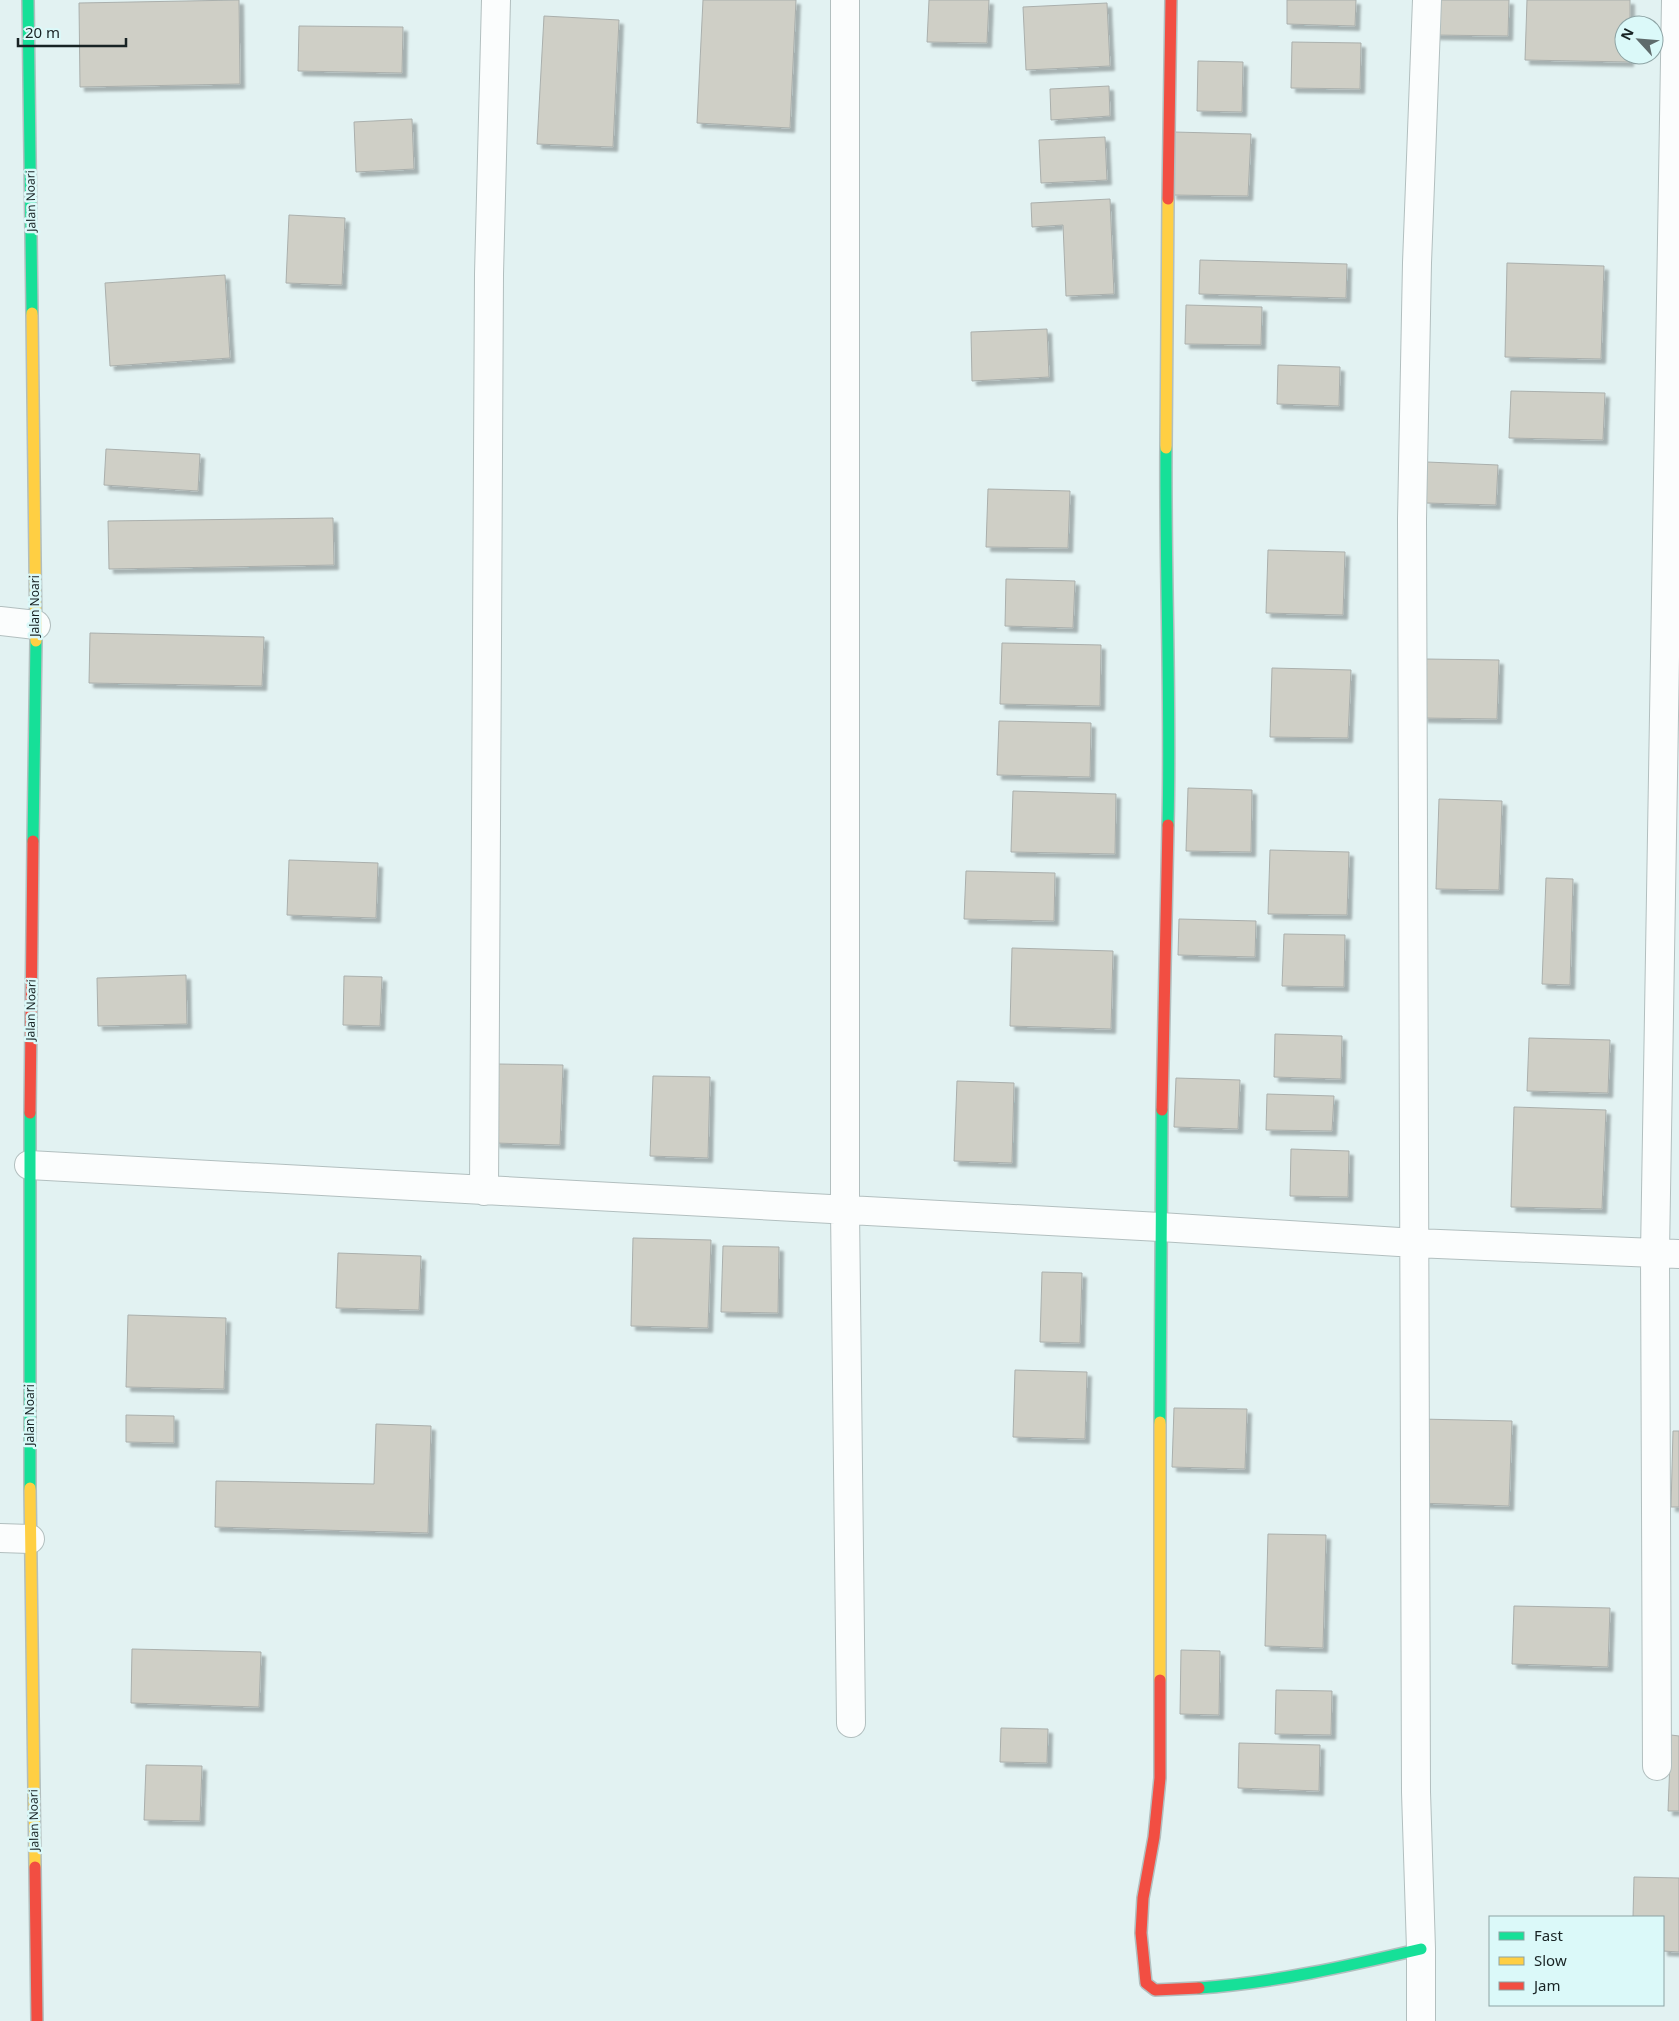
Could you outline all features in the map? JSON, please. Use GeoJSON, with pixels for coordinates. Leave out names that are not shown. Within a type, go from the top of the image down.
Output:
{"type":"FeatureCollection","features":[{"type":"Feature","properties":{"kind":"street","name":"Jalan Noari"},"geometry":{"type":"LineString","coordinates":[[28,0],[36,625],[29,1166],[30,1539],[37,2021]]}},
{"type":"Feature","properties":{"kind":"street"},"geometry":{"type":"LineString","coordinates":[[484,1191],[489,274],[496,0]]}},
{"type":"Feature","properties":{"kind":"street"},"geometry":{"type":"LineString","coordinates":[[844,0],[845,1210],[851,1723]]}},
{"type":"Feature","properties":{"kind":"street"},"geometry":{"type":"LineString","coordinates":[[1171,0],[1165,546],[1170,738],[1160,1227],[1160,1778],[1141,1933],[1146,1983],[1156,1990],[1165,1991],[1230,1986],[1362,1963],[1422,1949]]}},
{"type":"Feature","properties":{"kind":"street"},"geometry":{"type":"LineString","coordinates":[[1421,2021],[1422,1949],[1416,1792],[1412,519],[1417,263],[1427,0]]}},
{"type":"Feature","properties":{"kind":"street"},"geometry":{"type":"LineString","coordinates":[[1657,1766],[1667,1254],[1676,0]]}},
{"type":"Feature","properties":{"kind":"street"},"geometry":{"type":"LineString","coordinates":[[0,622],[36,625]]}},
{"type":"Feature","properties":{"kind":"street"},"geometry":{"type":"LineString","coordinates":[[29,1166],[1160,1227],[1415,1244],[1667,1254]]}},
{"type":"Feature","properties":{"kind":"street"},"geometry":{"type":"LineString","coordinates":[[0,1538],[30,1539]]}},
{"type":"Feature","properties":{"kind":"building"},"geometry":{"type":"Polygon","coordinates":[[[239,0],[240,84],[80,87],[79,3],[239,0]]]}},
{"type":"Feature","properties":{"kind":"building"},"geometry":{"type":"Polygon","coordinates":[[[703,0],[796,0],[790,128],[697,123],[703,0]]]}},
{"type":"Feature","properties":{"kind":"building"},"geometry":{"type":"Polygon","coordinates":[[[929,0],[989,0],[987,43],[927,42],[929,0]]]}},
{"type":"Feature","properties":{"kind":"building"},"geometry":{"type":"Polygon","coordinates":[[[1287,0],[1356,0],[1355,26],[1287,24],[1287,0]]]}},
{"type":"Feature","properties":{"kind":"building"},"geometry":{"type":"Polygon","coordinates":[[[1435,0],[1509,0],[1508,36],[1434,35],[1435,0]]]}},
{"type":"Feature","properties":{"kind":"building"},"geometry":{"type":"Polygon","coordinates":[[[1527,0],[1630,0],[1630,15],[1614,15],[1614,62],[1525,60],[1527,0]]]}},
{"type":"Feature","properties":{"kind":"building"},"geometry":{"type":"Polygon","coordinates":[[[1107,3],[1110,66],[1026,70],[1023,7],[1107,3]]]}},
{"type":"Feature","properties":{"kind":"building"},"geometry":{"type":"Polygon","coordinates":[[[544,16],[619,20],[613,147],[537,144],[544,16]]]}},
{"type":"Feature","properties":{"kind":"building"},"geometry":{"type":"Polygon","coordinates":[[[299,26],[403,27],[402,73],[298,71],[299,26]]]}},
{"type":"Feature","properties":{"kind":"building"},"geometry":{"type":"Polygon","coordinates":[[[1292,42],[1361,43],[1360,89],[1291,88],[1292,42]]]}},
{"type":"Feature","properties":{"kind":"building"},"geometry":{"type":"Polygon","coordinates":[[[1198,61],[1243,62],[1242,112],[1197,111],[1198,61]]]}},
{"type":"Feature","properties":{"kind":"building"},"geometry":{"type":"Polygon","coordinates":[[[1109,86],[1110,116],[1051,120],[1050,89],[1109,86]]]}},
{"type":"Feature","properties":{"kind":"building"},"geometry":{"type":"Polygon","coordinates":[[[412,119],[414,169],[356,172],[354,122],[412,119]]]}},
{"type":"Feature","properties":{"kind":"building"},"geometry":{"type":"Polygon","coordinates":[[[1174,132],[1251,134],[1248,196],[1172,195],[1174,132]]]}},
{"type":"Feature","properties":{"kind":"building"},"geometry":{"type":"Polygon","coordinates":[[[1105,137],[1107,180],[1041,183],[1039,140],[1105,137]]]}},
{"type":"Feature","properties":{"kind":"building"},"geometry":{"type":"Polygon","coordinates":[[[1110,199],[1114,294],[1066,296],[1063,225],[1032,227],[1031,203],[1110,199]]]}},
{"type":"Feature","properties":{"kind":"building"},"geometry":{"type":"Polygon","coordinates":[[[289,215],[345,218],[342,285],[286,283],[289,215]]]}},
{"type":"Feature","properties":{"kind":"building"},"geometry":{"type":"Polygon","coordinates":[[[1200,260],[1347,264],[1346,298],[1199,294],[1200,260]]]}},
{"type":"Feature","properties":{"kind":"building"},"geometry":{"type":"Polygon","coordinates":[[[1507,263],[1604,266],[1601,359],[1505,357],[1507,263]]]}},
{"type":"Feature","properties":{"kind":"building"},"geometry":{"type":"Polygon","coordinates":[[[225,275],[230,358],[110,366],[105,283],[225,275]]]}},
{"type":"Feature","properties":{"kind":"building"},"geometry":{"type":"Polygon","coordinates":[[[1186,305],[1262,307],[1261,345],[1185,344],[1186,305]]]}},
{"type":"Feature","properties":{"kind":"building"},"geometry":{"type":"Polygon","coordinates":[[[1047,329],[1049,377],[972,381],[971,332],[1047,329]]]}},
{"type":"Feature","properties":{"kind":"building"},"geometry":{"type":"Polygon","coordinates":[[[1278,365],[1340,367],[1339,406],[1277,404],[1278,365]]]}},
{"type":"Feature","properties":{"kind":"building"},"geometry":{"type":"Polygon","coordinates":[[[1511,391],[1605,393],[1603,440],[1509,438],[1511,391]]]}},
{"type":"Feature","properties":{"kind":"building"},"geometry":{"type":"Polygon","coordinates":[[[106,449],[200,454],[198,491],[104,485],[106,449]]]}},
{"type":"Feature","properties":{"kind":"building"},"geometry":{"type":"Polygon","coordinates":[[[1427,462],[1498,465],[1496,505],[1426,503],[1427,462]]]}},
{"type":"Feature","properties":{"kind":"building"},"geometry":{"type":"Polygon","coordinates":[[[988,489],[1070,491],[1068,548],[986,547],[988,489]]]}},
{"type":"Feature","properties":{"kind":"building"},"geometry":{"type":"Polygon","coordinates":[[[333,518],[334,565],[109,569],[108,521],[333,518]]]}},
{"type":"Feature","properties":{"kind":"building"},"geometry":{"type":"Polygon","coordinates":[[[1268,550],[1345,552],[1343,615],[1266,613],[1268,550]]]}},
{"type":"Feature","properties":{"kind":"building"},"geometry":{"type":"Polygon","coordinates":[[[1006,579],[1075,581],[1073,628],[1005,626],[1006,579]]]}},
{"type":"Feature","properties":{"kind":"building"},"geometry":{"type":"Polygon","coordinates":[[[90,633],[264,637],[262,686],[89,683],[90,633]]]}},
{"type":"Feature","properties":{"kind":"building"},"geometry":{"type":"Polygon","coordinates":[[[1002,643],[1101,645],[1100,706],[1000,704],[1002,643]]]}},
{"type":"Feature","properties":{"kind":"building"},"geometry":{"type":"Polygon","coordinates":[[[1425,659],[1499,660],[1497,719],[1423,718],[1425,659]]]}},
{"type":"Feature","properties":{"kind":"building"},"geometry":{"type":"Polygon","coordinates":[[[1272,668],[1351,670],[1348,738],[1270,737],[1272,668]]]}},
{"type":"Feature","properties":{"kind":"building"},"geometry":{"type":"Polygon","coordinates":[[[999,721],[1091,723],[1090,777],[997,775],[999,721]]]}},
{"type":"Feature","properties":{"kind":"building"},"geometry":{"type":"Polygon","coordinates":[[[1188,788],[1252,790],[1251,852],[1186,851],[1188,788]]]}},
{"type":"Feature","properties":{"kind":"building"},"geometry":{"type":"Polygon","coordinates":[[[1013,791],[1116,794],[1115,854],[1011,852],[1013,791]]]}},
{"type":"Feature","properties":{"kind":"building"},"geometry":{"type":"Polygon","coordinates":[[[1439,799],[1502,801],[1499,890],[1436,889],[1439,799]]]}},
{"type":"Feature","properties":{"kind":"building"},"geometry":{"type":"Polygon","coordinates":[[[1270,850],[1349,852],[1347,915],[1268,914],[1270,850]]]}},
{"type":"Feature","properties":{"kind":"building"},"geometry":{"type":"Polygon","coordinates":[[[289,860],[378,863],[376,918],[287,915],[289,860]]]}},
{"type":"Feature","properties":{"kind":"building"},"geometry":{"type":"Polygon","coordinates":[[[966,871],[1055,873],[1054,921],[964,919],[966,871]]]}},
{"type":"Feature","properties":{"kind":"building"},"geometry":{"type":"Polygon","coordinates":[[[1546,878],[1573,879],[1570,985],[1542,984],[1546,878]]]}},
{"type":"Feature","properties":{"kind":"building"},"geometry":{"type":"Polygon","coordinates":[[[1179,919],[1256,921],[1255,957],[1178,955],[1179,919]]]}},
{"type":"Feature","properties":{"kind":"building"},"geometry":{"type":"Polygon","coordinates":[[[1284,934],[1345,935],[1344,987],[1282,986],[1284,934]]]}},
{"type":"Feature","properties":{"kind":"building"},"geometry":{"type":"Polygon","coordinates":[[[1012,948],[1113,951],[1111,1029],[1010,1026],[1012,948]]]}},
{"type":"Feature","properties":{"kind":"building"},"geometry":{"type":"Polygon","coordinates":[[[186,975],[187,1024],[98,1026],[97,978],[186,975]]]}},
{"type":"Feature","properties":{"kind":"building"},"geometry":{"type":"Polygon","coordinates":[[[344,976],[382,977],[380,1026],[343,1025],[344,976]]]}},
{"type":"Feature","properties":{"kind":"building"},"geometry":{"type":"Polygon","coordinates":[[[1275,1034],[1342,1036],[1341,1079],[1274,1077],[1275,1034]]]}},
{"type":"Feature","properties":{"kind":"building"},"geometry":{"type":"Polygon","coordinates":[[[1529,1038],[1610,1040],[1608,1093],[1527,1091],[1529,1038]]]}},
{"type":"Feature","properties":{"kind":"building"},"geometry":{"type":"Polygon","coordinates":[[[498,1064],[563,1065],[560,1145],[495,1143],[498,1064]]]}},
{"type":"Feature","properties":{"kind":"building"},"geometry":{"type":"Polygon","coordinates":[[[653,1076],[710,1077],[708,1158],[650,1156],[653,1076]]]}},
{"type":"Feature","properties":{"kind":"building"},"geometry":{"type":"Polygon","coordinates":[[[1176,1078],[1240,1080],[1238,1129],[1174,1127],[1176,1078]]]}},
{"type":"Feature","properties":{"kind":"building"},"geometry":{"type":"Polygon","coordinates":[[[957,1081],[1014,1083],[1012,1163],[954,1161],[957,1081]]]}},
{"type":"Feature","properties":{"kind":"building"},"geometry":{"type":"Polygon","coordinates":[[[1267,1094],[1334,1096],[1332,1131],[1266,1130],[1267,1094]]]}},
{"type":"Feature","properties":{"kind":"building"},"geometry":{"type":"Polygon","coordinates":[[[1514,1107],[1606,1110],[1602,1209],[1511,1207],[1514,1107]]]}},
{"type":"Feature","properties":{"kind":"building"},"geometry":{"type":"Polygon","coordinates":[[[1291,1149],[1349,1151],[1348,1197],[1290,1196],[1291,1149]]]}},
{"type":"Feature","properties":{"kind":"building"},"geometry":{"type":"Polygon","coordinates":[[[633,1238],[711,1240],[708,1328],[631,1326],[633,1238]]]}},
{"type":"Feature","properties":{"kind":"building"},"geometry":{"type":"Polygon","coordinates":[[[723,1246],[779,1247],[778,1313],[721,1312],[723,1246]]]}},
{"type":"Feature","properties":{"kind":"building"},"geometry":{"type":"Polygon","coordinates":[[[338,1253],[421,1256],[419,1310],[336,1308],[338,1253]]]}},
{"type":"Feature","properties":{"kind":"building"},"geometry":{"type":"Polygon","coordinates":[[[1042,1272],[1082,1273],[1080,1343],[1040,1342],[1042,1272]]]}},
{"type":"Feature","properties":{"kind":"building"},"geometry":{"type":"Polygon","coordinates":[[[128,1315],[226,1318],[224,1389],[126,1387],[128,1315]]]}},
{"type":"Feature","properties":{"kind":"building"},"geometry":{"type":"Polygon","coordinates":[[[1015,1370],[1087,1372],[1085,1439],[1013,1437],[1015,1370]]]}},
{"type":"Feature","properties":{"kind":"building"},"geometry":{"type":"Polygon","coordinates":[[[1174,1408],[1247,1409],[1245,1469],[1172,1467],[1174,1408]]]}},
{"type":"Feature","properties":{"kind":"building"},"geometry":{"type":"Polygon","coordinates":[[[126,1415],[174,1416],[174,1443],[126,1442],[126,1415]]]}},
{"type":"Feature","properties":{"kind":"building"},"geometry":{"type":"Polygon","coordinates":[[[1420,1419],[1512,1421],[1509,1506],[1417,1503],[1420,1419]]]}},
{"type":"Feature","properties":{"kind":"building"},"geometry":{"type":"Polygon","coordinates":[[[376,1424],[431,1426],[428,1533],[215,1527],[216,1481],[374,1484],[376,1424]]]}},
{"type":"Feature","properties":{"kind":"building"},"geometry":{"type":"Polygon","coordinates":[[[1673,1431],[1679,1431],[1679,1507],[1671,1507],[1673,1431]]]}},
{"type":"Feature","properties":{"kind":"building"},"geometry":{"type":"Polygon","coordinates":[[[1268,1534],[1326,1535],[1323,1648],[1265,1646],[1268,1534]]]}},
{"type":"Feature","properties":{"kind":"building"},"geometry":{"type":"Polygon","coordinates":[[[1514,1606],[1610,1608],[1608,1667],[1512,1664],[1514,1606]]]}},
{"type":"Feature","properties":{"kind":"building"},"geometry":{"type":"Polygon","coordinates":[[[132,1649],[261,1652],[259,1707],[131,1703],[132,1649]]]}},
{"type":"Feature","properties":{"kind":"building"},"geometry":{"type":"Polygon","coordinates":[[[1181,1650],[1220,1651],[1219,1715],[1180,1714],[1181,1650]]]}},
{"type":"Feature","properties":{"kind":"building"},"geometry":{"type":"Polygon","coordinates":[[[1276,1690],[1332,1691],[1331,1735],[1275,1734],[1276,1690]]]}},
{"type":"Feature","properties":{"kind":"building"},"geometry":{"type":"Polygon","coordinates":[[[1001,1728],[1048,1729],[1047,1763],[1000,1762],[1001,1728]]]}},
{"type":"Feature","properties":{"kind":"building"},"geometry":{"type":"Polygon","coordinates":[[[1671,1735],[1679,1736],[1679,1811],[1668,1811],[1671,1735]]]}},
{"type":"Feature","properties":{"kind":"building"},"geometry":{"type":"Polygon","coordinates":[[[1239,1743],[1320,1745],[1319,1791],[1238,1788],[1239,1743]]]}},
{"type":"Feature","properties":{"kind":"building"},"geometry":{"type":"Polygon","coordinates":[[[146,1765],[202,1766],[200,1821],[144,1820],[146,1765]]]}},
{"type":"Feature","properties":{"kind":"building"},"geometry":{"type":"Polygon","coordinates":[[[1634,1877],[1679,1878],[1679,1952],[1664,1951],[1664,1916],[1633,1916],[1634,1877]]]}},
{"type":"Feature","properties":{"kind":"traffic: fast"},"geometry":{"type":"LineString","coordinates":[[28,0],[32,313]]}},
{"type":"Feature","properties":{"kind":"traffic: fast"},"geometry":{"type":"LineString","coordinates":[[1166,448],[1168,825]]}},
{"type":"Feature","properties":{"kind":"traffic: fast"},"geometry":{"type":"LineString","coordinates":[[33,841],[36,641]]}},
{"type":"Feature","properties":{"kind":"traffic: fast"},"geometry":{"type":"LineString","coordinates":[[1160,1422],[1162,1110]]}},
{"type":"Feature","properties":{"kind":"traffic: fast"},"geometry":{"type":"LineString","coordinates":[[30,1113],[30,1488]]}},
{"type":"Feature","properties":{"kind":"traffic: fast"},"geometry":{"type":"LineString","coordinates":[[1199,1988],[1283,1978],[1421,1949]]}},
{"type":"Feature","properties":{"kind":"traffic: slow"},"geometry":{"type":"LineString","coordinates":[[1166,448],[1168,199]]}},
{"type":"Feature","properties":{"kind":"traffic: slow"},"geometry":{"type":"LineString","coordinates":[[32,313],[36,641]]}},
{"type":"Feature","properties":{"kind":"traffic: slow"},"geometry":{"type":"LineString","coordinates":[[1160,1422],[1160,1680]]}},
{"type":"Feature","properties":{"kind":"traffic: slow"},"geometry":{"type":"LineString","coordinates":[[30,1488],[35,1867]]}},
{"type":"Feature","properties":{"kind":"traffic: jam"},"geometry":{"type":"LineString","coordinates":[[1168,199],[1171,0]]}},
{"type":"Feature","properties":{"kind":"traffic: jam"},"geometry":{"type":"LineString","coordinates":[[1162,1110],[1168,825]]}},
{"type":"Feature","properties":{"kind":"traffic: jam"},"geometry":{"type":"LineString","coordinates":[[30,1113],[33,841]]}},
{"type":"Feature","properties":{"kind":"traffic: jam"},"geometry":{"type":"LineString","coordinates":[[1160,1680],[1160,1778],[1154,1837],[1143,1898],[1141,1933],[1146,1983],[1155,1990],[1199,1988]]}},
{"type":"Feature","properties":{"kind":"traffic: jam"},"geometry":{"type":"LineString","coordinates":[[35,1867],[37,2021]]}}]}
